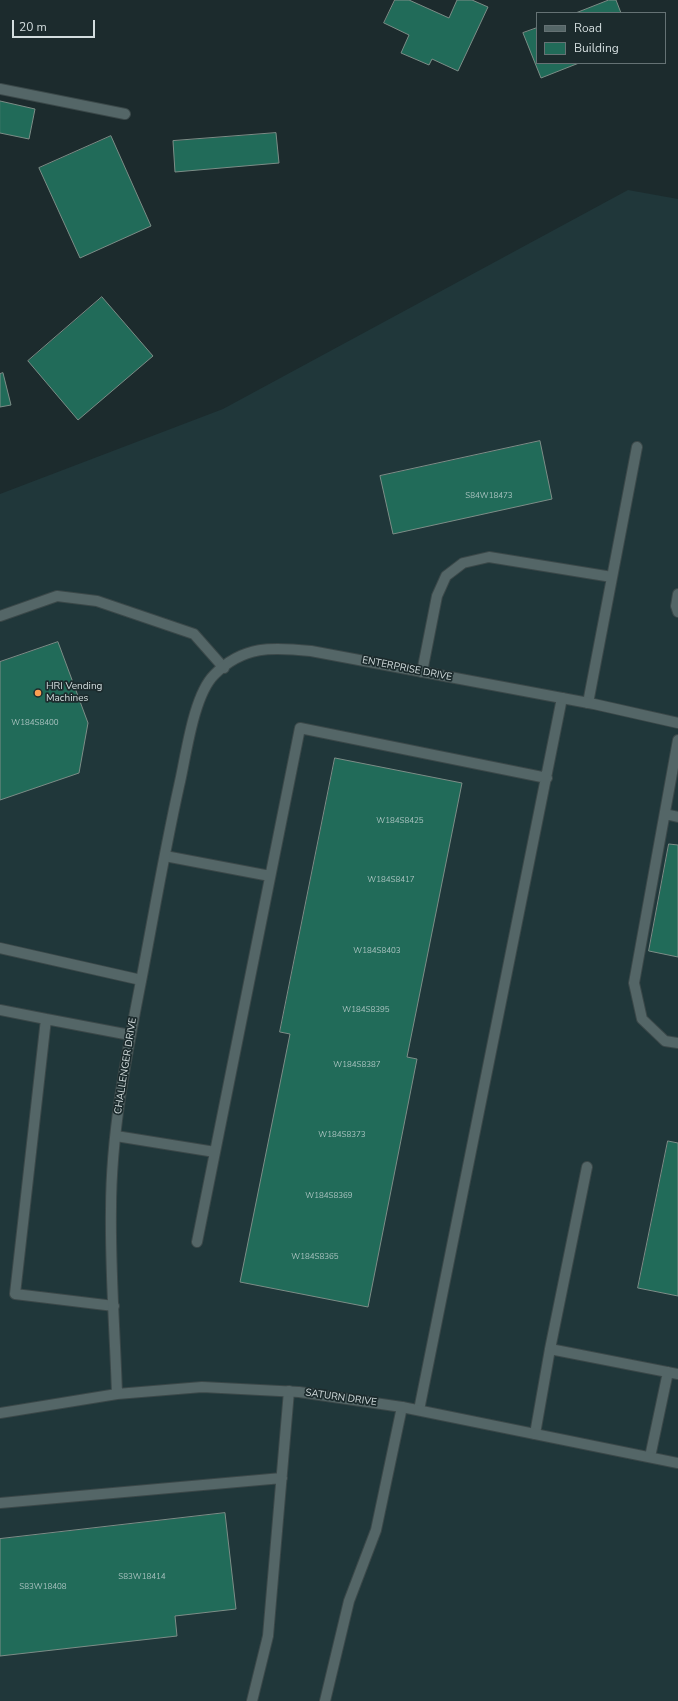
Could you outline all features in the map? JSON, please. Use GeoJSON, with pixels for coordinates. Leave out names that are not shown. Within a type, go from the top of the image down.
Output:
{"type":"FeatureCollection","features":[{"type":"Feature","properties":{"kind":"street"},"geometry":{"type":"LineString","coordinates":[[0,88],[124,114]]}},
{"type":"Feature","properties":{"kind":"street"},"geometry":{"type":"LineString","coordinates":[[588,703],[637,447]]}},
{"type":"Feature","properties":{"kind":"street"},"geometry":{"type":"LineString","coordinates":[[422,672],[437,596],[446,576],[463,563],[489,557],[612,577]]}},
{"type":"Feature","properties":{"kind":"street"},"geometry":{"type":"LineString","coordinates":[[678,594],[676,606],[678,612]]}},
{"type":"Feature","properties":{"kind":"street"},"geometry":{"type":"LineString","coordinates":[[0,616],[56,596],[97,601],[194,634],[224,668]]}},
{"type":"Feature","properties":{"kind":"street","name":"ENTERPRISE DRIVE"},"geometry":{"type":"LineString","coordinates":[[189,743],[198,702],[213,676],[237,658],[255,650],[278,647],[311,651],[562,698],[678,723]]}},
{"type":"Feature","properties":{"kind":"street"},"geometry":{"type":"LineString","coordinates":[[419,1410],[562,698]]}},
{"type":"Feature","properties":{"kind":"street"},"geometry":{"type":"LineString","coordinates":[[197,1242],[300,728],[547,778]]}},
{"type":"Feature","properties":{"kind":"street"},"geometry":{"type":"LineString","coordinates":[[678,740],[634,983],[642,1018],[665,1041],[678,1044]]}},
{"type":"Feature","properties":{"kind":"street","name":"CHALLENGER DRIVE"},"geometry":{"type":"LineString","coordinates":[[117,1394],[111,1209],[116,1136],[130,1036],[165,856],[189,743]]}},
{"type":"Feature","properties":{"kind":"street"},"geometry":{"type":"LineString","coordinates":[[665,814],[678,817]]}},
{"type":"Feature","properties":{"kind":"street"},"geometry":{"type":"LineString","coordinates":[[165,856],[270,876]]}},
{"type":"Feature","properties":{"kind":"street"},"geometry":{"type":"LineString","coordinates":[[0,948],[141,980]]}},
{"type":"Feature","properties":{"kind":"street"},"geometry":{"type":"LineString","coordinates":[[0,1010],[130,1036]]}},
{"type":"Feature","properties":{"kind":"street"},"geometry":{"type":"LineString","coordinates":[[46,1019],[15,1294],[114,1306]]}},
{"type":"Feature","properties":{"kind":"street"},"geometry":{"type":"LineString","coordinates":[[116,1136],[215,1152]]}},
{"type":"Feature","properties":{"kind":"street"},"geometry":{"type":"LineString","coordinates":[[534,1434],[588,1167]]}},
{"type":"Feature","properties":{"kind":"street"},"geometry":{"type":"LineString","coordinates":[[550,1349],[673,1373],[650,1457]]}},
{"type":"Feature","properties":{"kind":"street","name":"SATURN DRIVE"},"geometry":{"type":"LineString","coordinates":[[0,1413],[117,1394],[202,1387],[289,1391],[419,1410],[678,1463]]}},
{"type":"Feature","properties":{"kind":"street"},"geometry":{"type":"LineString","coordinates":[[252,1701],[268,1636],[289,1391]]}},
{"type":"Feature","properties":{"kind":"street"},"geometry":{"type":"LineString","coordinates":[[325,1701],[349,1601],[376,1530],[402,1407]]}},
{"type":"Feature","properties":{"kind":"street"},"geometry":{"type":"LineString","coordinates":[[0,1503],[282,1478]]}},
{"type":"Feature","properties":{"kind":"shaded area"},"geometry":{"type":"Polygon","coordinates":[[[628,190],[678,199],[678,1701],[0,1701],[0,494],[223,409],[628,190]]]}},
{"type":"Feature","properties":{"kind":"building"},"geometry":{"type":"Polygon","coordinates":[[[395,0],[409,0],[449,18],[457,0],[472,0],[488,7],[458,71],[432,59],[429,65],[401,53],[409,35],[384,23],[395,0]]]}},
{"type":"Feature","properties":{"kind":"building"},"geometry":{"type":"Polygon","coordinates":[[[609,0],[616,0],[621,12],[579,12],[609,0]]]}},
{"type":"Feature","properties":{"kind":"building"},"geometry":{"type":"Polygon","coordinates":[[[536,28],[536,64],[576,64],[541,78],[523,33],[536,28]]]}},
{"type":"Feature","properties":{"kind":"building"},"geometry":{"type":"Polygon","coordinates":[[[0,101],[35,109],[29,139],[0,133],[0,101]]]}},
{"type":"Feature","properties":{"kind":"building"},"geometry":{"type":"Polygon","coordinates":[[[276,133],[279,163],[175,172],[173,141],[276,133]]]}},
{"type":"Feature","properties":{"kind":"building"},"geometry":{"type":"Polygon","coordinates":[[[111,136],[151,226],[80,258],[39,168],[111,136]]]}},
{"type":"Feature","properties":{"kind":"building"},"geometry":{"type":"Polygon","coordinates":[[[102,297],[153,356],[78,420],[28,361],[102,297]]]}},
{"type":"Feature","properties":{"kind":"building"},"geometry":{"type":"Polygon","coordinates":[[[3,373],[11,405],[0,407],[0,374],[3,373]]]}},
{"type":"Feature","properties":{"kind":"building"},"geometry":{"type":"Polygon","coordinates":[[[540,441],[552,499],[393,534],[380,476],[540,441]]]}},
{"type":"Feature","properties":{"kind":"building","name":"HRI Vending Machines"},"geometry":{"type":"Polygon","coordinates":[[[58,642],[88,723],[79,773],[0,800],[0,662],[58,642]]]}},
{"type":"Feature","properties":{"kind":"building"},"geometry":{"type":"Polygon","coordinates":[[[335,758],[462,783],[407,1057],[417,1059],[368,1307],[240,1282],[290,1034],[280,1032],[335,758]]]}},
{"type":"Feature","properties":{"kind":"building"},"geometry":{"type":"Polygon","coordinates":[[[669,844],[678,845],[678,957],[649,951],[669,844]]]}},
{"type":"Feature","properties":{"kind":"building"},"geometry":{"type":"Polygon","coordinates":[[[668,1141],[678,1143],[678,1296],[638,1288],[668,1141]]]}},
{"type":"Feature","properties":{"kind":"building"},"geometry":{"type":"Polygon","coordinates":[[[225,1513],[236,1609],[175,1616],[177,1636],[0,1656],[0,1539],[225,1513]]]}},
{"type":"Feature","properties":{"kind":"place","name":"HRI Vending Machines"},"geometry":{"type":"Point","coordinates":[38,693]}}]}
